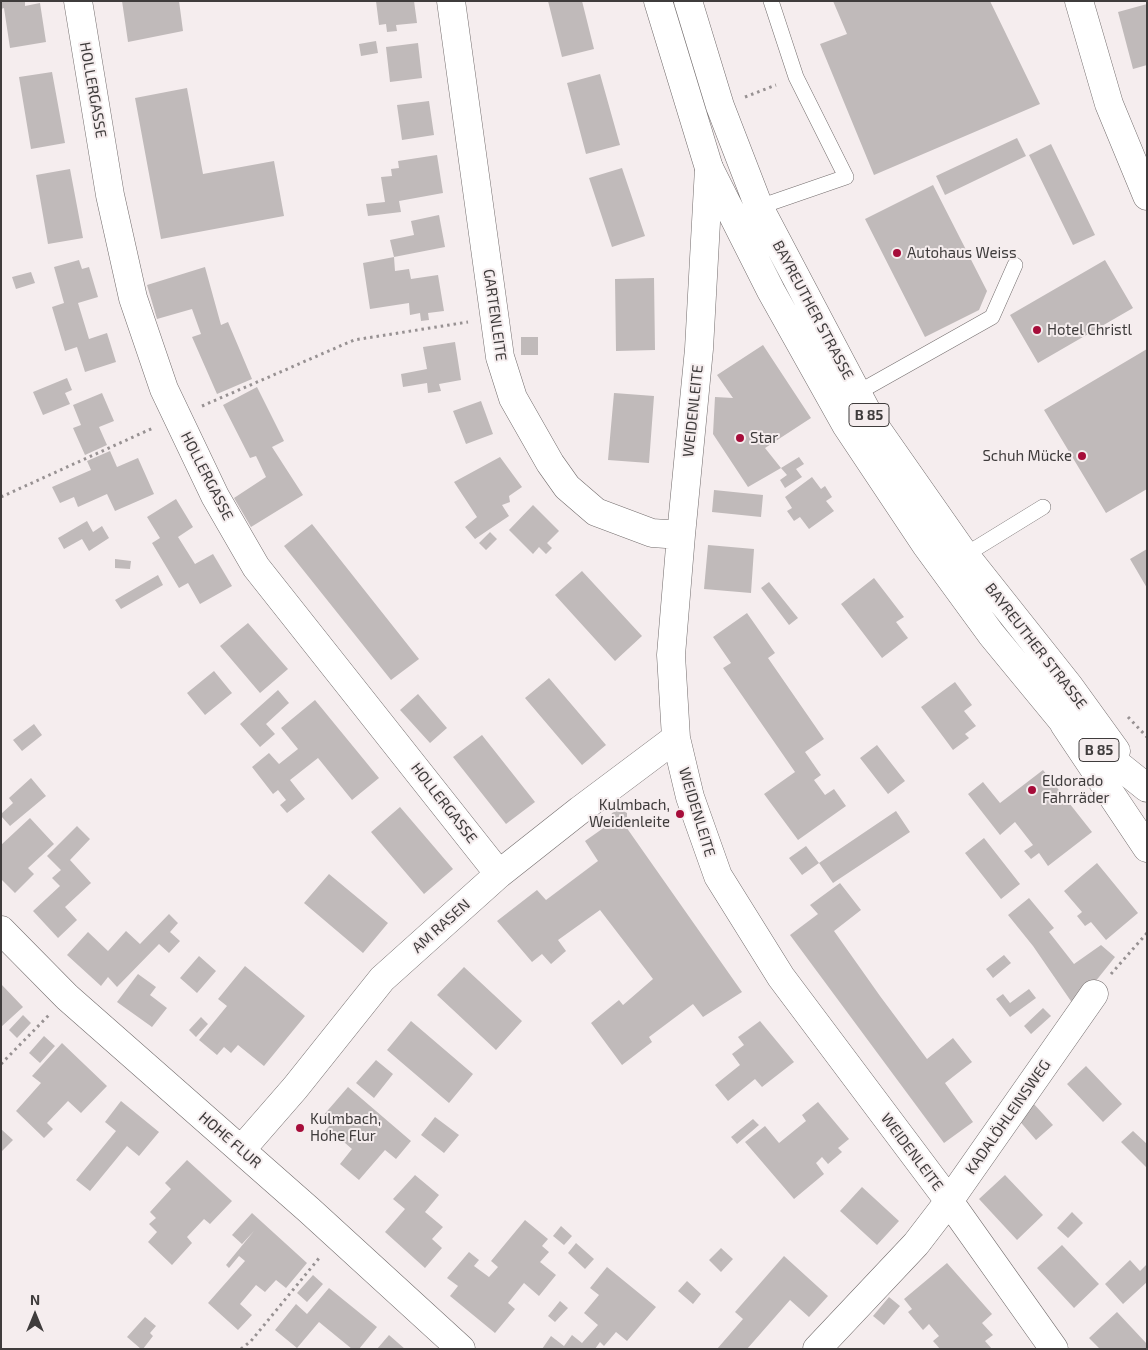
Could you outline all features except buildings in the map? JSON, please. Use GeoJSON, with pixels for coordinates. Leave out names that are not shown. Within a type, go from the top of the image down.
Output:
{"type":"FeatureCollection","features":[{"type":"Feature","properties":{"kind":"street","name":"HOLLERGASSE"},"geometry":{"type":"LineString","coordinates":[[78,1],[110,195],[133,298],[164,390],[215,496],[256,567],[499,874]]}},
{"type":"Feature","properties":{"kind":"street","name":"GARTENLEITE"},"geometry":{"type":"LineString","coordinates":[[451,1],[500,358],[513,398],[550,463],[567,487],[596,512],[652,533],[680,535]]}},
{"type":"Feature","properties":{"kind":"street","name":"BAYREUTHER STRASSE"},"geometry":{"type":"LineString","coordinates":[[658,1],[709,168],[771,291],[846,426],[926,545],[985,627],[1061,719],[1147,848]]}},
{"type":"Feature","properties":{"kind":"street","name":"BAYREUTHER STRASSE"},"geometry":{"type":"LineString","coordinates":[[688,1],[720,106],[759,207],[874,425],[965,555],[1069,686],[1142,785]]}},
{"type":"Feature","properties":{"kind":"street"},"geometry":{"type":"LineString","coordinates":[[1079,1],[1109,104],[1147,196]]}},
{"type":"Feature","properties":{"kind":"street","name":"WEIDENLEITE"},"geometry":{"type":"LineString","coordinates":[[709,168],[699,350],[680,535],[671,655],[676,738],[690,797],[718,876],[781,977],[949,1201],[1054,1349]]}},
{"type":"Feature","properties":{"kind":"street","name":"BAYREUTHER STRASSE"},"geometry":{"type":"LineString","coordinates":[[1061,719],[1142,785]]}},
{"type":"Feature","properties":{"kind":"street","name":"AM RASEN"},"geometry":{"type":"LineString","coordinates":[[241,1150],[295,1088],[382,978],[499,874],[676,738]]}},
{"type":"Feature","properties":{"kind":"street","name":"HOHE FLUR"},"geometry":{"type":"LineString","coordinates":[[1,930],[67,997],[338,1236],[461,1349]]}},
{"type":"Feature","properties":{"kind":"street","name":"KADALÖHLEINSWEG"},"geometry":{"type":"LineString","coordinates":[[817,1349],[916,1244],[949,1201],[1094,994]]}},
{"type":"Feature","properties":{"kind":"lane"},"geometry":{"type":"LineString","coordinates":[[759,207],[846,176],[796,77],[770,1]]}},
{"type":"Feature","properties":{"kind":"lane"},"geometry":{"type":"LineString","coordinates":[[857,393],[992,317],[1015,265]]}},
{"type":"Feature","properties":{"kind":"lane"},"geometry":{"type":"LineString","coordinates":[[965,555],[1043,507]]}},
{"type":"Feature","properties":{"kind":"path"},"geometry":{"type":"LineString","coordinates":[[1,497],[354,340],[496,318]]}},
{"type":"Feature","properties":{"kind":"path"},"geometry":{"type":"LineString","coordinates":[[1094,994],[1147,933]]}},
{"type":"Feature","properties":{"kind":"path"},"geometry":{"type":"LineString","coordinates":[[1,1064],[67,997]]}},
{"type":"Feature","properties":{"kind":"path"},"geometry":{"type":"LineString","coordinates":[[241,1349],[251,1341],[338,1236]]}},
{"type":"Feature","properties":{"kind":"place","name":"Autohaus Weiss"},"geometry":{"type":"Point","coordinates":[897,253]}},
{"type":"Feature","properties":{"kind":"place","name":"Hotel Christl"},"geometry":{"type":"Point","coordinates":[1037,330]}},
{"type":"Feature","properties":{"kind":"place","name":"Star"},"geometry":{"type":"Point","coordinates":[740,438]}},
{"type":"Feature","properties":{"kind":"place","name":"Schuh Mücke"},"geometry":{"type":"Point","coordinates":[1082,456]}},
{"type":"Feature","properties":{"kind":"place","name":"Eldorado Fahrräder"},"geometry":{"type":"Point","coordinates":[1032,790]}},
{"type":"Feature","properties":{"kind":"place","name":"Kulmbach, Weidenleite"},"geometry":{"type":"Point","coordinates":[680,814]}},
{"type":"Feature","properties":{"kind":"place","name":"Kulmbach, Hohe Flur"},"geometry":{"type":"Point","coordinates":[300,1128]}}]}
